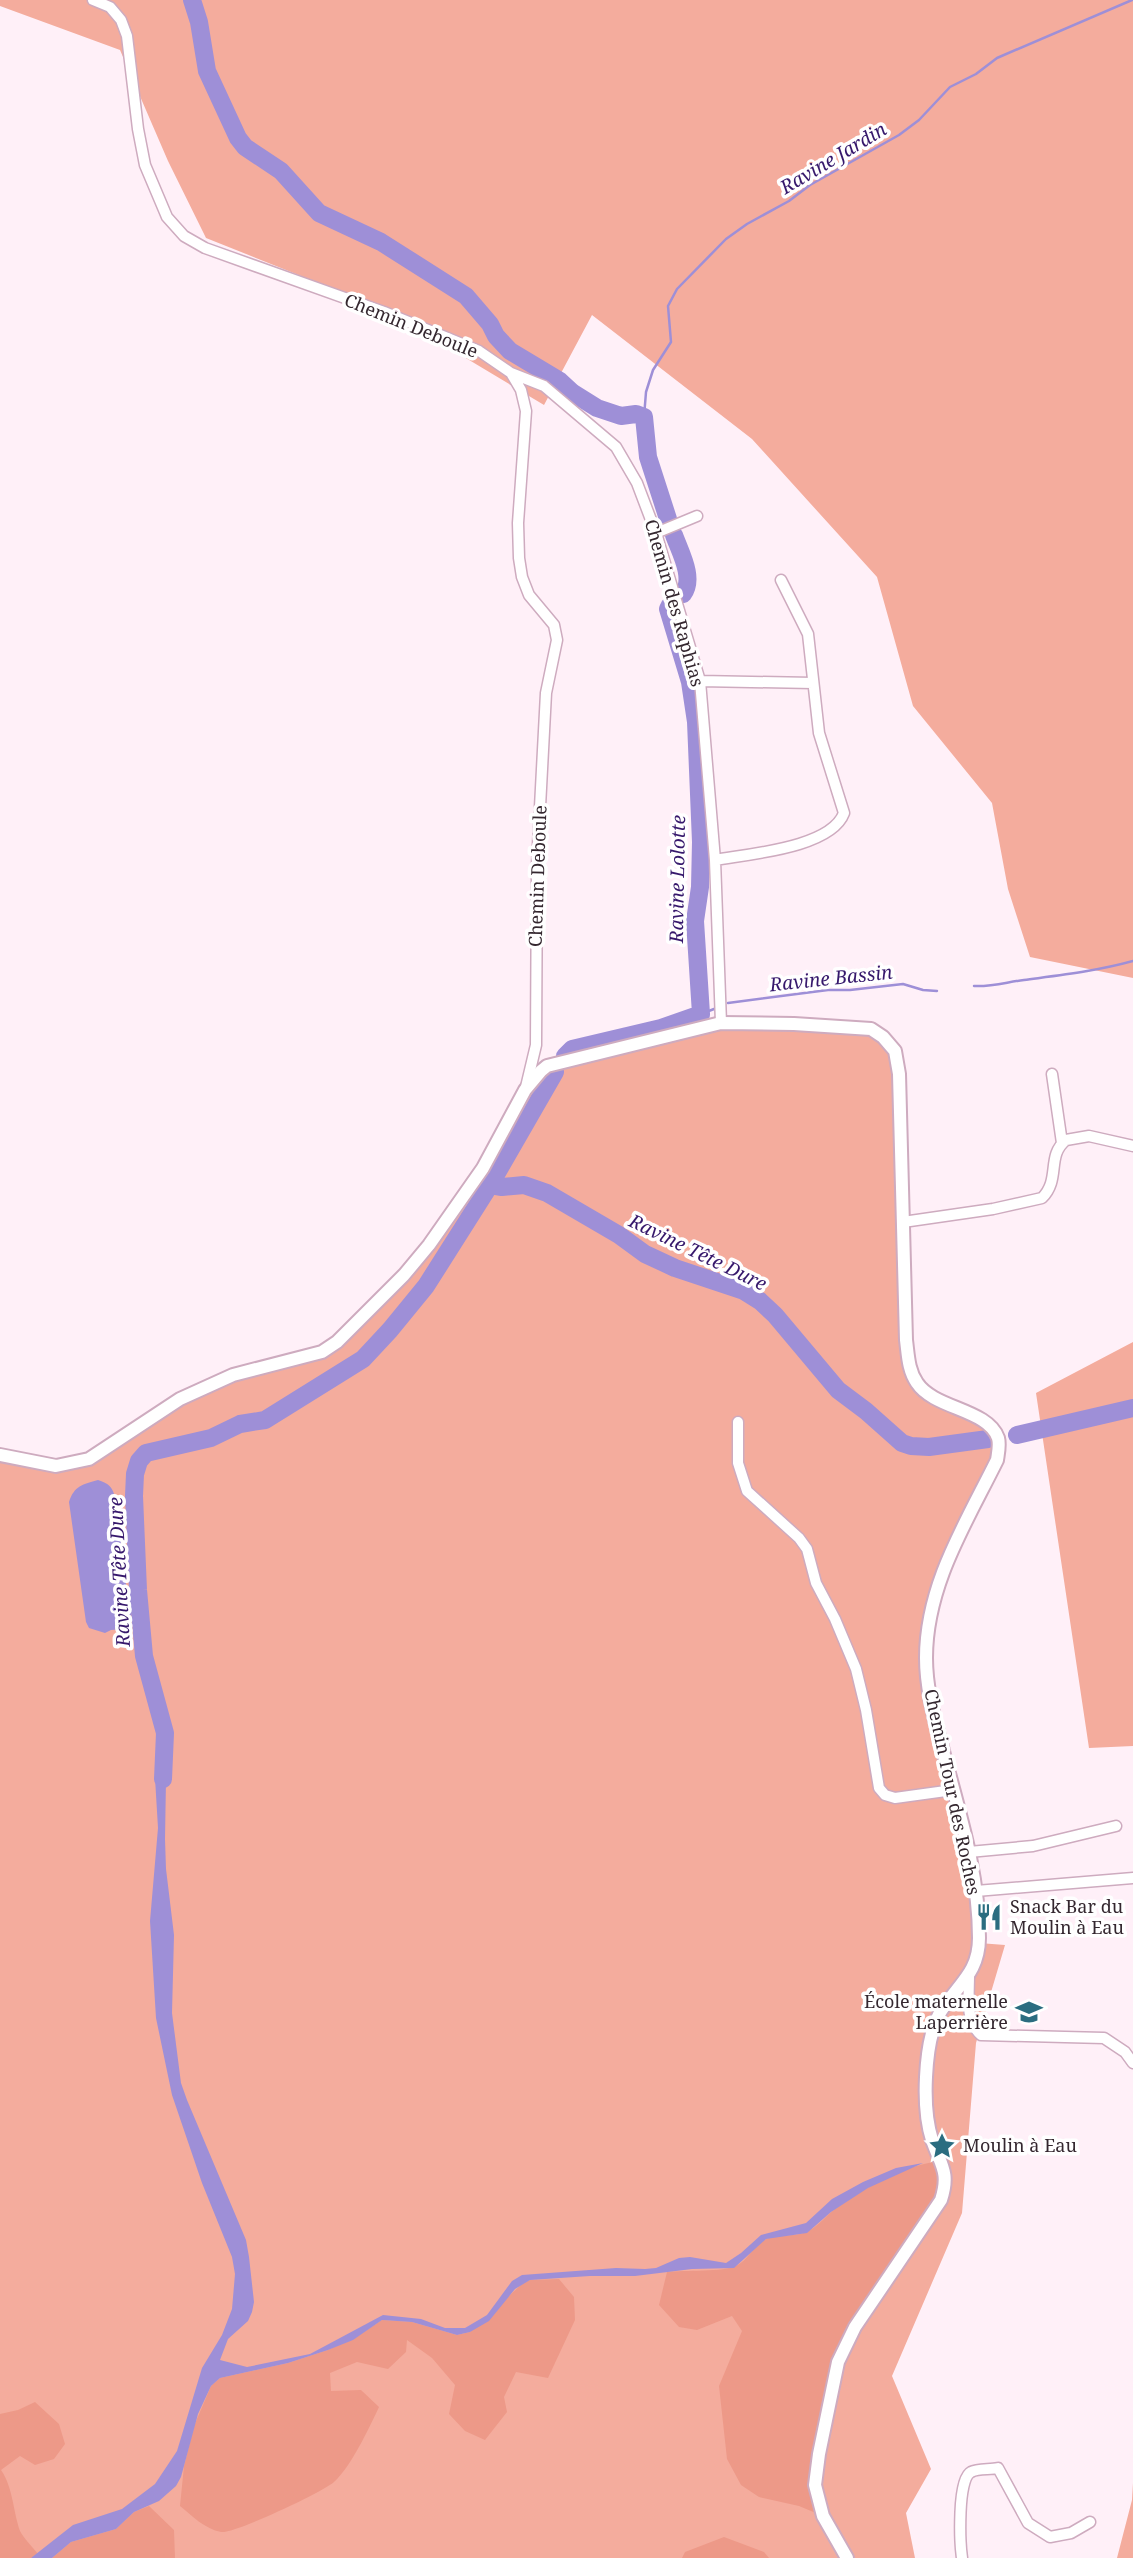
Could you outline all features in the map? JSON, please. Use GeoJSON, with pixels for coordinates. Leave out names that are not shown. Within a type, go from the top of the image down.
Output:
{"type":"FeatureCollection","features":[{"type":"Feature","properties":{"kind":"street","name":"Chemin Deboule"},"geometry":{"type":"LineString","coordinates":[[93,0],[110,7],[121,20],[127,36],[145,164],[167,216],[184,236],[205,248],[443,335],[479,351],[510,373],[521,390],[526,411],[518,523],[522,578],[529,595],[554,625],[557,640],[546,693],[537,864],[536,1045],[525,1090]]}},
{"type":"Feature","properties":{"kind":"street","name":"Chemin des Raphias"},"geometry":{"type":"LineString","coordinates":[[510,373],[544,386],[616,447],[637,483],[656,533],[700,681],[715,860],[721,1023]]}},
{"type":"Feature","properties":{"kind":"street"},"geometry":{"type":"LineString","coordinates":[[656,533],[697,516]]}},
{"type":"Feature","properties":{"kind":"street"},"geometry":{"type":"LineString","coordinates":[[715,860],[798,844],[821,835],[841,820],[844,813],[823,751],[808,634],[781,580]]}},
{"type":"Feature","properties":{"kind":"street"},"geometry":{"type":"LineString","coordinates":[[700,681],[813,683]]}},
{"type":"Feature","properties":{"kind":"street","name":"Chemin Tour des Roches"},"geometry":{"type":"LineString","coordinates":[[0,1455],[56,1466],[89,1459],[180,1399],[233,1375],[322,1352],[337,1342],[404,1275],[463,1199],[493,1151],[525,1090],[541,1070],[556,1063],[721,1023],[871,1029],[883,1037],[895,1051],[900,1074],[906,1340],[912,1374],[929,1396],[981,1419],[993,1430],[998,1444],[997,1460],[946,1560],[931,1616],[926,1657],[930,1701],[969,1852],[976,1891],[979,1944],[969,1976],[934,2024],[928,2054],[926,2096],[930,2129],[943,2161],[946,2184],[941,2200],[855,2327],[838,2362],[815,2485],[823,2516],[847,2558]]}},
{"type":"Feature","properties":{"kind":"street"},"geometry":{"type":"LineString","coordinates":[[903,1222],[993,1209],[1042,1198],[1053,1183],[1055,1161],[1062,1143],[1052,1074]]}},
{"type":"Feature","properties":{"kind":"street"},"geometry":{"type":"LineString","coordinates":[[1062,1143],[1089,1136],[1133,1146]]}},
{"type":"Feature","properties":{"kind":"street"},"geometry":{"type":"LineString","coordinates":[[738,1422],[738,1463],[747,1491],[799,1538],[807,1549],[816,1583],[856,1669],[879,1788],[890,1798],[953,1790]]}},
{"type":"Feature","properties":{"kind":"street"},"geometry":{"type":"LineString","coordinates":[[969,1852],[1033,1846],[1116,1826]]}},
{"type":"Feature","properties":{"kind":"street"},"geometry":{"type":"LineString","coordinates":[[976,1891],[1133,1878]]}},
{"type":"Feature","properties":{"kind":"street"},"geometry":{"type":"LineString","coordinates":[[969,1976],[970,2016],[973,2029],[981,2035],[1104,2038],[1125,2052],[1133,2063]]}},
{"type":"Feature","properties":{"kind":"street"},"geometry":{"type":"LineString","coordinates":[[962,2558],[959,2539],[961,2508],[966,2477],[971,2472],[998,2468],[1028,2523],[1051,2537],[1072,2533],[1090,2522]]}},
{"type":"Feature","properties":{"kind":"shaded area"},"geometry":{"type":"Polygon","coordinates":[[[0,0],[1133,0],[1133,978],[1030,957],[1008,889],[992,803],[913,706],[877,577],[752,439],[592,315],[544,405],[384,309],[206,238],[168,161],[120,50],[0,6],[0,0]]]}},
{"type":"Feature","properties":{"kind":"shaded area"},"geometry":{"type":"Polygon","coordinates":[[[721,1023],[871,1029],[895,1051],[906,1340],[918,1385],[981,1419],[998,1444],[946,1560],[926,1657],[969,1852],[979,1943],[1005,1945],[976,2043],[962,2213],[892,2376],[931,2469],[906,2513],[915,2558],[0,2558],[0,1455],[56,1466],[89,1459],[233,1375],[322,1352],[404,1275],[541,1071],[721,1023]]]}},
{"type":"Feature","properties":{"kind":"shaded area"},"geometry":{"type":"Polygon","coordinates":[[[1133,1342],[1133,1746],[1089,1748],[1036,1393],[1133,1342]]]}},
{"type":"Feature","properties":{"kind":"shaded area"},"geometry":{"type":"Polygon","coordinates":[[[943,2161],[946,2184],[844,2345],[819,2454],[823,2516],[799,2506],[759,2497],[741,2485],[727,2459],[719,2386],[742,2331],[732,2316],[697,2330],[679,2327],[659,2305],[667,2272],[736,2266],[764,2240],[810,2230],[835,2209],[886,2178],[914,2167],[943,2161]]]}},
{"type":"Feature","properties":{"kind":"shaded area"},"geometry":{"type":"Polygon","coordinates":[[[559,2279],[574,2297],[575,2320],[548,2378],[516,2372],[504,2397],[507,2412],[485,2440],[465,2431],[449,2414],[455,2385],[432,2358],[407,2340],[406,2352],[388,2369],[357,2362],[330,2373],[331,2391],[361,2390],[379,2407],[353,2457],[334,2482],[278,2512],[229,2531],[221,2532],[210,2528],[180,2506],[184,2466],[194,2426],[211,2386],[220,2378],[288,2363],[328,2350],[382,2320],[412,2322],[457,2335],[470,2332],[523,2283],[530,2280],[559,2279]]]}},
{"type":"Feature","properties":{"kind":"shaded area"},"geometry":{"type":"Polygon","coordinates":[[[35,2402],[59,2424],[65,2444],[54,2459],[35,2465],[20,2456],[1,2470],[10,2491],[20,2531],[38,2554],[31,2558],[0,2558],[0,2414],[35,2402]]]}},
{"type":"Feature","properties":{"kind":"shaded area"},"geometry":{"type":"Polygon","coordinates":[[[1133,2483],[1133,2558],[1117,2558],[1132,2500],[1133,2483]]]}},
{"type":"Feature","properties":{"kind":"shaded area"},"geometry":{"type":"Polygon","coordinates":[[[149,2506],[174,2530],[175,2558],[52,2558],[71,2542],[116,2529],[134,2512],[149,2506]]]}},
{"type":"Feature","properties":{"kind":"shaded area"},"geometry":{"type":"Polygon","coordinates":[[[724,2537],[764,2552],[769,2558],[682,2558],[685,2552],[724,2537]]]}},
{"type":"Feature","properties":{"kind":"water"},"geometry":{"type":"Polygon","coordinates":[[[98,1480],[110,1486],[116,1499],[131,1608],[131,1619],[126,1629],[105,1633],[89,1628],[86,1622],[69,1502],[80,1486],[98,1480]]]}},
{"type":"Feature","properties":{"kind":"water"},"geometry":{"type":"Polygon","coordinates":[[[165,1755],[169,1761],[166,1780],[166,1869],[174,1935],[172,2013],[181,2083],[246,2240],[254,2302],[248,2321],[228,2339],[220,2360],[247,2367],[310,2354],[383,2315],[421,2319],[445,2328],[465,2328],[487,2315],[512,2281],[522,2275],[656,2268],[679,2258],[690,2257],[726,2263],[761,2235],[806,2223],[832,2199],[863,2182],[896,2168],[923,2163],[868,2188],[831,2212],[807,2233],[766,2239],[734,2268],[692,2269],[635,2276],[530,2280],[515,2289],[489,2321],[470,2332],[457,2335],[412,2322],[382,2320],[353,2340],[328,2350],[288,2363],[220,2378],[211,2386],[198,2414],[181,2477],[176,2486],[159,2501],[134,2512],[116,2529],[71,2542],[52,2558],[31,2558],[73,2525],[122,2509],[155,2484],[177,2451],[202,2368],[222,2335],[232,2309],[235,2274],[232,2257],[202,2183],[172,2095],[156,2018],[150,1921],[158,1828],[155,1778],[157,1768],[165,1755]]]}},
{"type":"Feature","properties":{"kind":"waterway","name":"Ravine Lolotte"},"geometry":{"type":"LineString","coordinates":[[192,0],[199,22],[207,71],[238,138],[245,147],[281,171],[319,213],[381,242],[466,296],[510,351],[560,381],[597,408],[621,416],[636,414],[644,417],[648,457],[668,519]]}},
{"type":"Feature","properties":{"kind":"waterway","name":"Ravine Jardin"},"geometry":{"type":"LineString","coordinates":[[644,417],[646,392],[653,370],[671,342],[668,306],[677,289],[726,239],[789,201],[810,185],[899,135],[919,120],[950,87],[976,74],[997,58],[1132,0]]}},
{"type":"Feature","properties":{"kind":"waterway","name":"Ravine Lolotte"},"geometry":{"type":"LineString","coordinates":[[674,535],[687,573],[688,580],[683,594]]}},
{"type":"Feature","properties":{"kind":"waterway","name":"Ravine Lolotte"},"geometry":{"type":"LineString","coordinates":[[565,1056],[572,1049],[661,1028],[701,1014],[695,921],[700,887],[701,842],[696,722],[690,682],[668,609],[670,605]]}},
{"type":"Feature","properties":{"kind":"waterway","name":"Ravine Bassin"},"geometry":{"type":"LineString","coordinates":[[974,986],[1079,972],[1133,961]]}},
{"type":"Feature","properties":{"kind":"waterway","name":"Ravine Bassin"},"geometry":{"type":"LineString","coordinates":[[728,1003],[828,990],[903,984],[937,991]]}},
{"type":"Feature","properties":{"kind":"waterway","name":"Ravine Bassin"},"geometry":{"type":"LineString","coordinates":[[701,1014],[714,1009]]}},
{"type":"Feature","properties":{"kind":"waterway","name":"Ravine Tête Dure"},"geometry":{"type":"LineString","coordinates":[[163,1779],[165,1733],[144,1656],[138,1590],[134,1496],[135,1474],[139,1461],[146,1453],[211,1438],[240,1424],[265,1420],[363,1359],[426,1286],[490,1185],[555,1072]]}},
{"type":"Feature","properties":{"kind":"waterway","name":"Ravine Tête Dure"},"geometry":{"type":"LineString","coordinates":[[490,1185],[524,1185],[547,1193],[619,1235],[645,1254],[675,1268],[744,1291],[760,1301],[838,1390],[902,1443],[929,1447],[988,1439]]}},
{"type":"Feature","properties":{"kind":"waterway","name":"Ravine Tête Dure"},"geometry":{"type":"LineString","coordinates":[[1017,1435],[1133,1408]]}},
{"type":"Feature","properties":{"kind":"place","name":"Snack Bar du Moulin à Eau"},"geometry":{"type":"Point","coordinates":[989,1917]}},
{"type":"Feature","properties":{"kind":"place","name":"École maternelle Laperrière"},"geometry":{"type":"Point","coordinates":[1029,2012]}},
{"type":"Feature","properties":{"kind":"place","name":"Moulin à Eau"},"geometry":{"type":"Point","coordinates":[942,2146]}}]}
